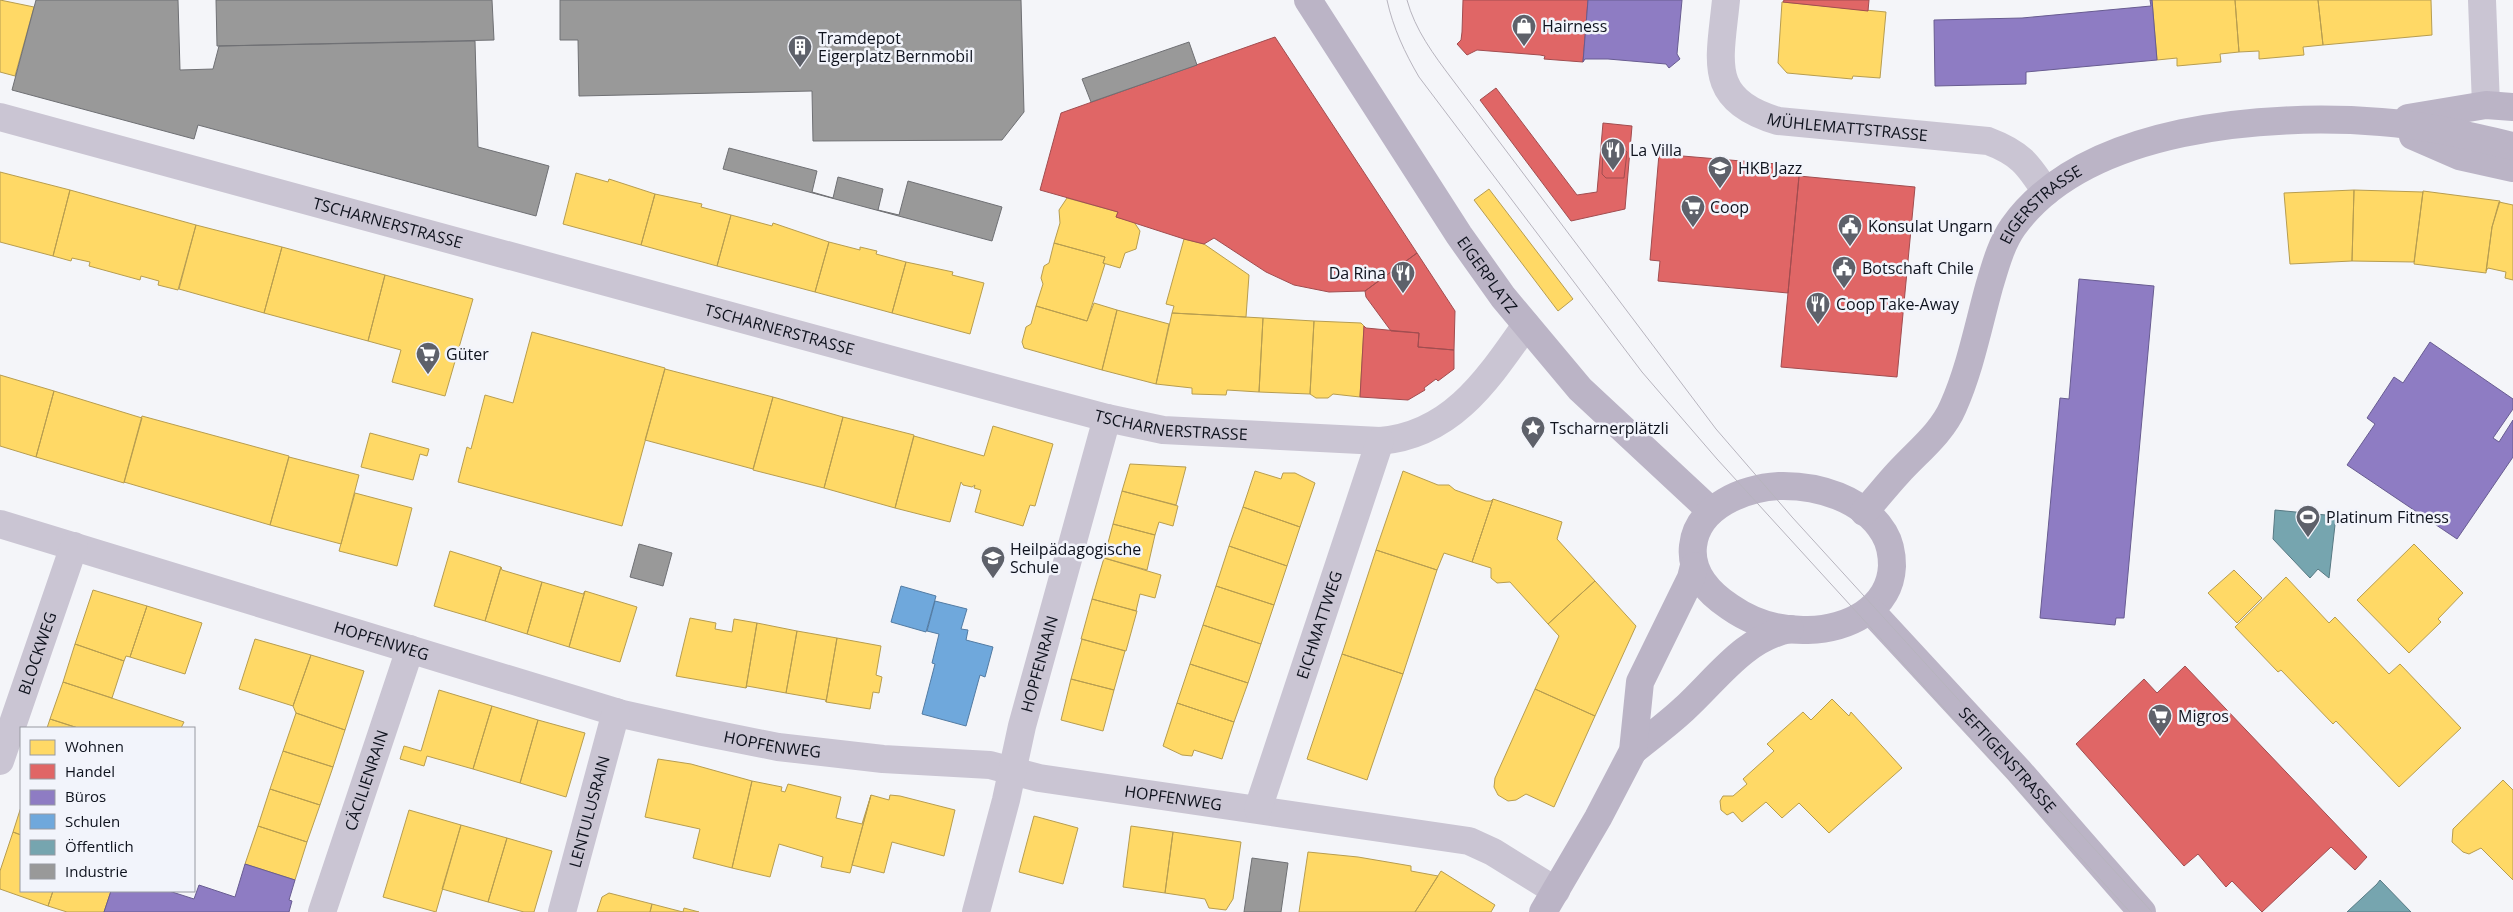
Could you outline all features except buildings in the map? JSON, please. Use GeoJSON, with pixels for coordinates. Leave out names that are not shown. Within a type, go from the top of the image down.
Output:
{"type":"FeatureCollection","features":[{"type":"Feature","properties":{"kind":"main road","name":"EIGERPLATZ"},"geometry":{"type":"LineString","coordinates":[[1308,0],[1460,235],[1526,326],[1580,389],[1711,511]]}},
{"type":"Feature","properties":{"kind":"main road","name":"EIGERSTRASSE"},"geometry":{"type":"LineString","coordinates":[[2382,122],[2486,105],[2513,107]]}},
{"type":"Feature","properties":{"kind":"main road","name":"EIGERSTRASSE"},"geometry":{"type":"LineString","coordinates":[[1864,512],[1948,418],[1964,381],[1997,261],[2012,228],[2046,192],[2073,174],[2106,157],[2172,135],[2264,122],[2382,122],[2464,134],[2513,146]]}},
{"type":"Feature","properties":{"kind":"main road","name":"EIGERSTRASSE"},"geometry":{"type":"LineString","coordinates":[[2382,122],[2458,156],[2513,168]]}},
{"type":"Feature","properties":{"kind":"main road"},"geometry":{"type":"LineString","coordinates":[[1634,751],[1640,682],[1691,578],[1694,566],[1694,539],[1699,526],[1711,511],[1730,499],[1754,490],[1792,486],[1836,495],[1864,512],[1884,534],[1892,563],[1887,588],[1870,610],[1838,626],[1816,630],[1773,627],[1739,613],[1707,588],[1694,566]]}},
{"type":"Feature","properties":{"kind":"main road","name":"SEFTIGENSTRASSE"},"geometry":{"type":"LineString","coordinates":[[1870,610],[2019,772],[2142,912]]}},
{"type":"Feature","properties":{"kind":"main road"},"geometry":{"type":"LineString","coordinates":[[1549,902],[1634,751],[1684,709],[1753,644],[1775,632],[1790,629]]}},
{"type":"Feature","properties":{"kind":"street","name":"MÜHLEMATTSTRASSE"},"geometry":{"type":"LineString","coordinates":[[1726,0],[1721,60],[1722,74],[1729,91],[1748,110],[1778,121],[1988,140],[2013,152],[2027,163],[2046,192]]}},
{"type":"Feature","properties":{"kind":"street"},"geometry":{"type":"LineString","coordinates":[[2482,0],[2486,105]]}},
{"type":"Feature","properties":{"kind":"street","name":"TSCHARNERSTRASSE"},"geometry":{"type":"LineString","coordinates":[[0,118],[1107,418],[1163,430],[1380,441],[1407,437],[1452,414],[1473,396],[1526,326]]}},
{"type":"Feature","properties":{"kind":"street","name":"HOPFENRAIN"},"geometry":{"type":"LineString","coordinates":[[976,912],[1012,770],[1107,418]]}},
{"type":"Feature","properties":{"kind":"street","name":"EICHMATTWEG"},"geometry":{"type":"LineString","coordinates":[[1258,809],[1380,441]]}},
{"type":"Feature","properties":{"kind":"street","name":"HOPFENWEG"},"geometry":{"type":"LineString","coordinates":[[0,524],[616,712],[703,732],[778,747],[883,759],[990,765],[1039,778],[1469,841],[1494,852],[1549,902]]}},
{"type":"Feature","properties":{"kind":"street","name":"BLOCKWEG"},"geometry":{"type":"LineString","coordinates":[[0,761],[74,546]]}},
{"type":"Feature","properties":{"kind":"street","name":"CÄCILIENRAIN"},"geometry":{"type":"LineString","coordinates":[[322,912],[410,649]]}},
{"type":"Feature","properties":{"kind":"street","name":"LENTULUSRAIN"},"geometry":{"type":"LineString","coordinates":[[562,912],[616,712]]}},
{"type":"Feature","properties":{"kind":"tram line"},"geometry":{"type":"LineString","coordinates":[[1387,0],[1400,40],[1419,77],[1642,372],[1717,459],[2130,912]]}},
{"type":"Feature","properties":{"kind":"tram line"},"geometry":{"type":"LineString","coordinates":[[1407,0],[1420,32],[1438,61],[1716,429],[1792,517],[2152,912]]}},
{"type":"Feature","properties":{"kind":"place","name":"Hairness"},"geometry":{"type":"Point","coordinates":[1524,47]}},
{"type":"Feature","properties":{"kind":"place","name":"Tramdepot Eigerplatz Bernmobil"},"geometry":{"type":"Point","coordinates":[800,68]}},
{"type":"Feature","properties":{"kind":"place","name":"La Villa"},"geometry":{"type":"Point","coordinates":[1613,171]}},
{"type":"Feature","properties":{"kind":"place","name":"HKB Jazz"},"geometry":{"type":"Point","coordinates":[1720,189]}},
{"type":"Feature","properties":{"kind":"place","name":"Coop"},"geometry":{"type":"Point","coordinates":[1693,228]}},
{"type":"Feature","properties":{"kind":"place","name":"Konsulat Ungarn"},"geometry":{"type":"Point","coordinates":[1850,247]}},
{"type":"Feature","properties":{"kind":"place","name":"Botschaft Chile"},"geometry":{"type":"Point","coordinates":[1844,289]}},
{"type":"Feature","properties":{"kind":"place","name":"Da Rina"},"geometry":{"type":"Point","coordinates":[1403,294]}},
{"type":"Feature","properties":{"kind":"place","name":"Coop Take-Away"},"geometry":{"type":"Point","coordinates":[1818,325]}},
{"type":"Feature","properties":{"kind":"place","name":"Güter"},"geometry":{"type":"Point","coordinates":[428,375]}},
{"type":"Feature","properties":{"kind":"place","name":"Tscharnerplätzli"},"geometry":{"type":"Point","coordinates":[1533,449]}},
{"type":"Feature","properties":{"kind":"place","name":"Platinum Fitness"},"geometry":{"type":"Point","coordinates":[2308,538]}},
{"type":"Feature","properties":{"kind":"place","name":"Heilpädagogische Schule"},"geometry":{"type":"Point","coordinates":[993,579]}},
{"type":"Feature","properties":{"kind":"place","name":"Migros"},"geometry":{"type":"Point","coordinates":[2160,737]}}]}
